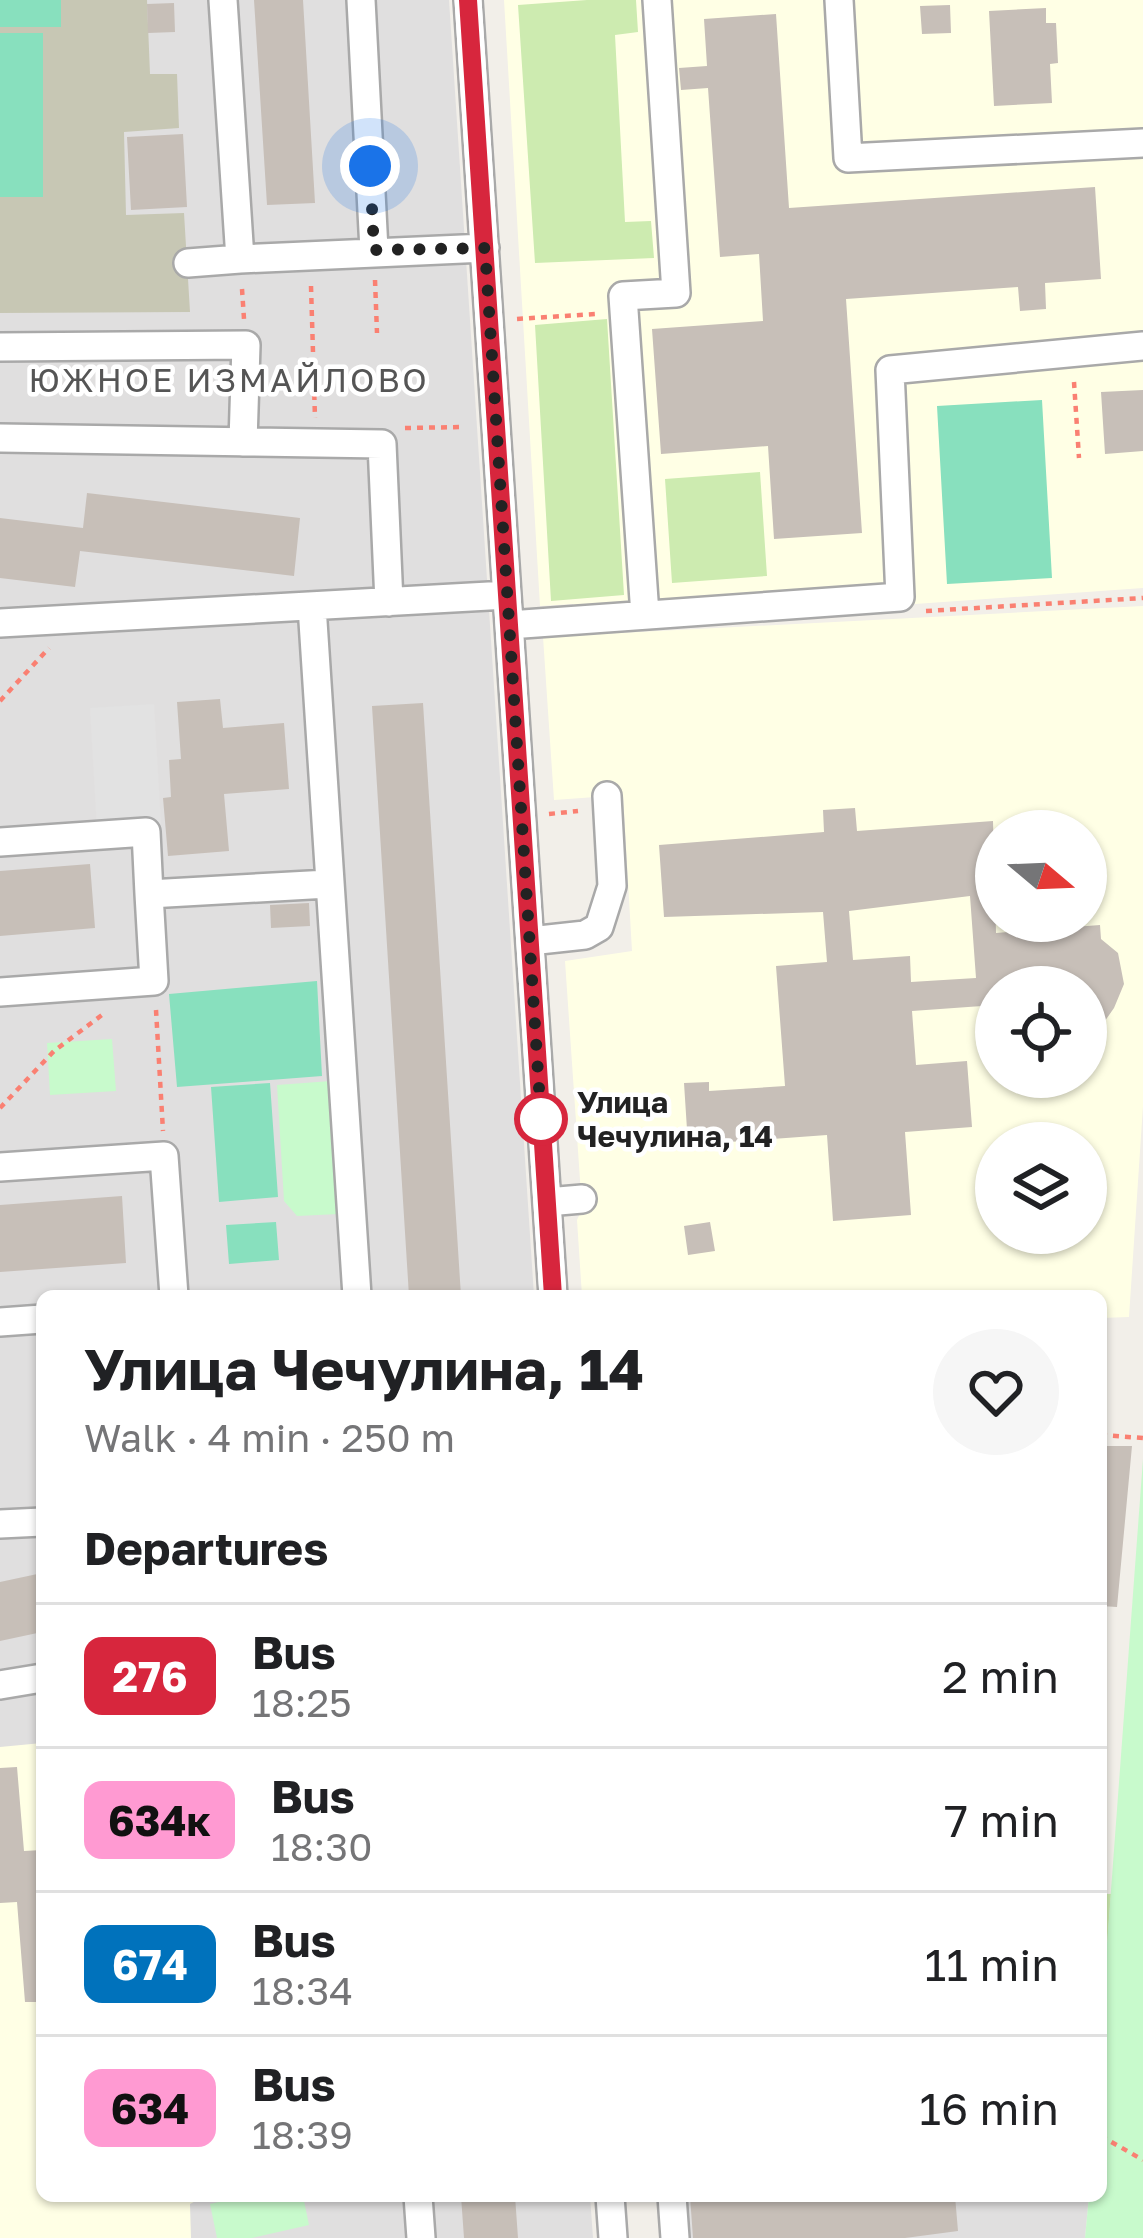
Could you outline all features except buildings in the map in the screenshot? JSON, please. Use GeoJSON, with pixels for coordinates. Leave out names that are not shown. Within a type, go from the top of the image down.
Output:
{"type":"FeatureCollection","features":[{"type":"Feature","properties":{"kind":"street"},"geometry":{"type":"LineString","coordinates":[[224,0],[240,259]]}},
{"type":"Feature","properties":{"kind":"street"},"geometry":{"type":"LineString","coordinates":[[361,0],[374,250]]}},
{"type":"Feature","properties":{"kind":"street"},"geometry":{"type":"LineString","coordinates":[[468,0],[553,1290]]}},
{"type":"Feature","properties":{"kind":"street"},"geometry":{"type":"LineString","coordinates":[[645,615],[623,296],[676,293],[657,0]]}},
{"type":"Feature","properties":{"kind":"street"},"geometry":{"type":"LineString","coordinates":[[839,0],[848,158],[1143,142]]}},
{"type":"Feature","properties":{"kind":"street"},"geometry":{"type":"LineString","coordinates":[[188,263],[374,250],[485,248]]}},
{"type":"Feature","properties":{"kind":"street"},"geometry":{"type":"LineString","coordinates":[[0,347],[245,346],[243,442]]}},
{"type":"Feature","properties":{"kind":"street"},"geometry":{"type":"LineString","coordinates":[[509,625],[900,597],[890,370],[1143,346]]}},
{"type":"Feature","properties":{"kind":"street"},"geometry":{"type":"LineString","coordinates":[[0,438],[382,444],[389,602]]}},
{"type":"Feature","properties":{"kind":"street"},"geometry":{"type":"LineString","coordinates":[[0,623],[507,595]]}},
{"type":"Feature","properties":{"kind":"street"},"geometry":{"type":"LineString","coordinates":[[312,606],[357,1290]]}},
{"type":"Feature","properties":{"kind":"street"},"geometry":{"type":"LineString","coordinates":[[530,941],[585,935],[599,927],[612,886],[607,796]]}},
{"type":"Feature","properties":{"kind":"street"},"geometry":{"type":"LineString","coordinates":[[0,842],[146,832],[154,981],[0,992]]}},
{"type":"Feature","properties":{"kind":"street"},"geometry":{"type":"LineString","coordinates":[[149,894],[328,884]]}},
{"type":"Feature","properties":{"kind":"street"},"geometry":{"type":"LineString","coordinates":[[0,1167],[164,1156],[174,1290]]}},
{"type":"Feature","properties":{"kind":"street"},"geometry":{"type":"LineString","coordinates":[[547,1202],[582,1199]]}},
{"type":"Feature","properties":{"kind":"street"},"geometry":{"type":"LineString","coordinates":[[0,1322],[36,1319]]}},
{"type":"Feature","properties":{"kind":"street"},"geometry":{"type":"LineString","coordinates":[[0,1525],[36,1522]]}},
{"type":"Feature","properties":{"kind":"street"},"geometry":{"type":"LineString","coordinates":[[0,1685],[36,1679]]}},
{"type":"Feature","properties":{"kind":"street"},"geometry":{"type":"LineString","coordinates":[[418,2202],[421,2238]]}},
{"type":"Feature","properties":{"kind":"street"},"geometry":{"type":"LineString","coordinates":[[611,2202],[614,2238]]}},
{"type":"Feature","properties":{"kind":"street"},"geometry":{"type":"LineString","coordinates":[[672,2202],[675,2238]]}},
{"type":"Feature","properties":{"kind":"path"},"geometry":{"type":"LineString","coordinates":[[374,250],[377,333]]}},
{"type":"Feature","properties":{"kind":"path"},"geometry":{"type":"LineString","coordinates":[[310,256],[315,444]]}},
{"type":"Feature","properties":{"kind":"path"},"geometry":{"type":"LineString","coordinates":[[240,259],[245,346]]}},
{"type":"Feature","properties":{"kind":"path"},"geometry":{"type":"LineString","coordinates":[[517,319],[624,312]]}},
{"type":"Feature","properties":{"kind":"path"},"geometry":{"type":"LineString","coordinates":[[1071,353],[1079,458]]}},
{"type":"Feature","properties":{"kind":"path"},"geometry":{"type":"LineString","coordinates":[[402,429],[463,427]]}},
{"type":"Feature","properties":{"kind":"path"},"geometry":{"type":"LineString","coordinates":[[0,701],[75,619]]}},
{"type":"Feature","properties":{"kind":"path"},"geometry":{"type":"LineString","coordinates":[[154,981],[164,1156]]}},
{"type":"Feature","properties":{"kind":"path"},"geometry":{"type":"LineString","coordinates":[[0,1108],[54,1051],[108,1010]]}},
{"type":"Feature","properties":{"kind":"path"},"geometry":{"type":"LineString","coordinates":[[1107,1435],[1143,1438]]}},
{"type":"Feature","properties":{"kind":"path"},"geometry":{"type":"LineString","coordinates":[[1107,2140],[1143,2159]]}},
{"type":"Feature","properties":{"kind":"shaded area"},"geometry":{"type":"Polygon","coordinates":[[[0,0],[449,0],[534,1290],[36,1290],[36,2202],[590,2202],[593,2238],[0,2238],[0,0]]]}},
{"type":"Feature","properties":{"kind":"shaded area"},"geometry":{"type":"Polygon","coordinates":[[[0,0],[147,0],[150,74],[177,74],[179,128],[124,132],[126,215],[184,213],[190,312],[0,313],[0,0]]]}},
{"type":"Feature","properties":{"kind":"shaded area"},"geometry":{"type":"Polygon","coordinates":[[[504,0],[1143,0],[1143,588],[575,628],[573,604],[540,606],[504,0]]]}},
{"type":"Feature","properties":{"kind":"shaded area"},"geometry":{"type":"Polygon","coordinates":[[[1143,606],[1143,1106],[1129,1317],[1107,1318],[1107,1290],[582,1290],[577,1220],[582,1209],[565,961],[632,951],[623,795],[554,800],[543,637],[1143,606]]]}},
{"type":"Feature","properties":{"kind":"shaded area"},"geometry":{"type":"Polygon","coordinates":[[[154,704],[162,842],[98,846],[90,708],[154,704]]]}},
{"type":"Feature","properties":{"kind":"shaded area"},"geometry":{"type":"Polygon","coordinates":[[[36,1744],[36,2202],[194,2202],[191,2238],[0,2238],[0,1747],[36,1744]]]}},
{"type":"Feature","properties":{"kind":"shaded area"},"geometry":{"type":"Polygon","coordinates":[[[666,2202],[1088,2202],[1085,2238],[669,2238],[666,2202]]]}},
{"type":"Feature","properties":{"kind":"green space"},"geometry":{"type":"Polygon","coordinates":[[[0,0],[61,0],[61,27],[0,27],[0,0]]]}},
{"type":"Feature","properties":{"kind":"green space"},"geometry":{"type":"Polygon","coordinates":[[[636,0],[638,32],[615,35],[625,222],[651,221],[654,258],[535,263],[518,5],[636,0]]]}},
{"type":"Feature","properties":{"kind":"green space"},"geometry":{"type":"Polygon","coordinates":[[[0,33],[43,33],[43,197],[0,197],[0,33]]]}},
{"type":"Feature","properties":{"kind":"green space"},"geometry":{"type":"Polygon","coordinates":[[[607,319],[624,595],[551,601],[535,325],[607,319]]]}},
{"type":"Feature","properties":{"kind":"green space"},"geometry":{"type":"Polygon","coordinates":[[[1042,400],[1052,578],[947,584],[937,406],[1042,400]]]}},
{"type":"Feature","properties":{"kind":"green space"},"geometry":{"type":"Polygon","coordinates":[[[760,472],[767,576],[672,583],[665,479],[760,472]]]}},
{"type":"Feature","properties":{"kind":"green space"},"geometry":{"type":"Polygon","coordinates":[[[317,981],[322,1076],[177,1087],[169,994],[317,981]]]}},
{"type":"Feature","properties":{"kind":"green space"},"geometry":{"type":"Polygon","coordinates":[[[112,1039],[116,1091],[50,1095],[47,1043],[112,1039]]]}},
{"type":"Feature","properties":{"kind":"green space"},"geometry":{"type":"Polygon","coordinates":[[[331,1081],[339,1214],[297,1216],[284,1201],[277,1085],[331,1081]]]}},
{"type":"Feature","properties":{"kind":"green space"},"geometry":{"type":"Polygon","coordinates":[[[270,1083],[278,1197],[219,1202],[211,1087],[270,1083]]]}},
{"type":"Feature","properties":{"kind":"green space"},"geometry":{"type":"Polygon","coordinates":[[[276,1222],[279,1260],[229,1264],[226,1225],[276,1222]]]}},
{"type":"Feature","properties":{"kind":"green space"},"geometry":{"type":"Polygon","coordinates":[[[1143,1459],[1143,2238],[1085,2238],[1088,2202],[1107,2202],[1107,1944],[1143,1459]]]}},
{"type":"Feature","properties":{"kind":"green space"},"geometry":{"type":"Polygon","coordinates":[[[1107,1894],[1111,1894],[1107,1946],[1107,1894]]]}},
{"type":"Feature","properties":{"kind":"green space"},"geometry":{"type":"Polygon","coordinates":[[[304,2202],[309,2225],[252,2238],[217,2238],[210,2204],[304,2202]]]}},
{"type":"Feature","properties":{"kind":"bus line","name":"276"},"geometry":{"type":"LineString","coordinates":[[468,0],[553,1290]]}},
{"type":"Feature","properties":{"kind":"place","name":"Улица Чечулина, 14"},"geometry":{"type":"Point","coordinates":[541,1119]}},
{"type":"Feature","properties":{"kind":"district","name":"ЮЖНОЕ ИЗМАЙЛОВО"},"geometry":{"type":"Point","coordinates":[229,379]}},
{"type":"Feature","properties":{"kind":"route"},"geometry":{"type":"LineString","coordinates":[[370,166],[374,250],[485,248],[541,1119]]}}]}
